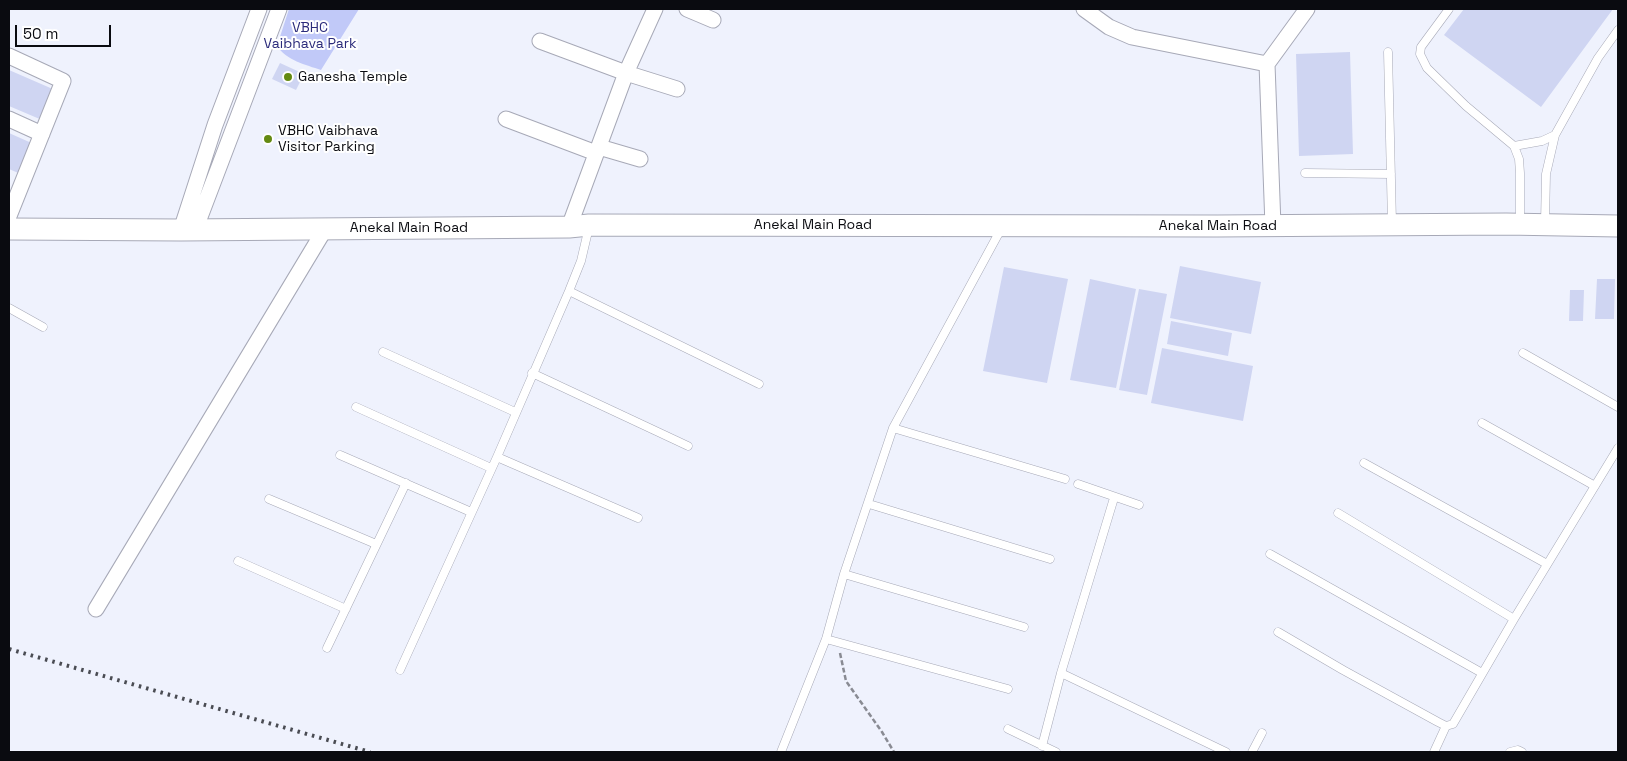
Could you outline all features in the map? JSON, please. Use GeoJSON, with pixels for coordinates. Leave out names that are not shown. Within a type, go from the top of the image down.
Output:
{"type":"FeatureCollection","features":[{"type":"Feature","properties":{"kind":"main road","name":"Anekal Main Road"},"geometry":{"type":"LineString","coordinates":[[9,229],[188,230],[579,226],[1520,224],[1618,226]]}},
{"type":"Feature","properties":{"kind":"street"},"geometry":{"type":"LineString","coordinates":[[188,230],[215,125],[259,9]]}},
{"type":"Feature","properties":{"kind":"street"},"geometry":{"type":"LineString","coordinates":[[579,226],[597,150],[626,73],[655,9]]}},
{"type":"Feature","properties":{"kind":"street"},"geometry":{"type":"LineString","coordinates":[[687,9],[713,20]]}},
{"type":"Feature","properties":{"kind":"street"},"geometry":{"type":"LineString","coordinates":[[1084,9],[1109,27],[1132,37],[1267,64]]}},
{"type":"Feature","properties":{"kind":"street"},"geometry":{"type":"LineString","coordinates":[[1273,226],[1267,64],[1307,9]]}},
{"type":"Feature","properties":{"kind":"street"},"geometry":{"type":"LineString","coordinates":[[188,230],[273,10]]}},
{"type":"Feature","properties":{"kind":"street"},"geometry":{"type":"LineString","coordinates":[[540,41],[626,73],[677,89]]}},
{"type":"Feature","properties":{"kind":"street"},"geometry":{"type":"LineString","coordinates":[[9,56],[63,80],[42,134],[16,188],[9,216]]}},
{"type":"Feature","properties":{"kind":"street"},"geometry":{"type":"LineString","coordinates":[[9,119],[42,134]]}},
{"type":"Feature","properties":{"kind":"street"},"geometry":{"type":"LineString","coordinates":[[506,119],[597,150],[640,159]]}},
{"type":"Feature","properties":{"kind":"street"},"geometry":{"type":"LineString","coordinates":[[96,609],[325,229]]}},
{"type":"Feature","properties":{"kind":"lane"},"geometry":{"type":"LineString","coordinates":[[1449,9],[1421,47],[1420,54],[1427,68],[1466,106],[1514,146],[1519,159],[1520,224]]}},
{"type":"Feature","properties":{"kind":"lane"},"geometry":{"type":"LineString","coordinates":[[1545,225],[1546,174],[1556,134],[1598,58],[1618,30]]}},
{"type":"Feature","properties":{"kind":"lane"},"geometry":{"type":"LineString","coordinates":[[1388,52],[1392,225]]}},
{"type":"Feature","properties":{"kind":"lane"},"geometry":{"type":"LineString","coordinates":[[1514,146],[1542,141],[1556,134]]}},
{"type":"Feature","properties":{"kind":"lane"},"geometry":{"type":"LineString","coordinates":[[1305,173],[1390,174]]}},
{"type":"Feature","properties":{"kind":"lane"},"geometry":{"type":"LineString","coordinates":[[781,752],[826,639],[844,574],[893,428],[1003,225]]}},
{"type":"Feature","properties":{"kind":"lane"},"geometry":{"type":"LineString","coordinates":[[400,670],[569,291],[581,261],[579,226]]}},
{"type":"Feature","properties":{"kind":"lane"},"geometry":{"type":"LineString","coordinates":[[569,291],[759,384]]}},
{"type":"Feature","properties":{"kind":"lane"},"geometry":{"type":"LineString","coordinates":[[9,308],[43,327]]}},
{"type":"Feature","properties":{"kind":"lane"},"geometry":{"type":"LineString","coordinates":[[383,352],[515,412]]}},
{"type":"Feature","properties":{"kind":"lane"},"geometry":{"type":"LineString","coordinates":[[1523,353],[1618,407]]}},
{"type":"Feature","properties":{"kind":"lane"},"geometry":{"type":"LineString","coordinates":[[532,373],[688,446]]}},
{"type":"Feature","properties":{"kind":"lane"},"geometry":{"type":"LineString","coordinates":[[356,408],[491,468]]}},
{"type":"Feature","properties":{"kind":"lane"},"geometry":{"type":"LineString","coordinates":[[1482,423],[1596,486]]}},
{"type":"Feature","properties":{"kind":"lane"},"geometry":{"type":"LineString","coordinates":[[893,428],[1065,479]]}},
{"type":"Feature","properties":{"kind":"lane"},"geometry":{"type":"LineString","coordinates":[[1278,632],[1446,726],[1453,724],[1514,619],[1618,448]]}},
{"type":"Feature","properties":{"kind":"lane"},"geometry":{"type":"LineString","coordinates":[[340,455],[471,512]]}},
{"type":"Feature","properties":{"kind":"lane"},"geometry":{"type":"LineString","coordinates":[[496,457],[638,518]]}},
{"type":"Feature","properties":{"kind":"lane"},"geometry":{"type":"LineString","coordinates":[[1364,463],[1547,564]]}},
{"type":"Feature","properties":{"kind":"lane"},"geometry":{"type":"LineString","coordinates":[[327,648],[406,484]]}},
{"type":"Feature","properties":{"kind":"lane"},"geometry":{"type":"LineString","coordinates":[[1078,484],[1114,498],[1139,505]]}},
{"type":"Feature","properties":{"kind":"lane"},"geometry":{"type":"LineString","coordinates":[[1042,746],[1061,673],[1114,498]]}},
{"type":"Feature","properties":{"kind":"lane"},"geometry":{"type":"LineString","coordinates":[[269,499],[376,544]]}},
{"type":"Feature","properties":{"kind":"lane"},"geometry":{"type":"LineString","coordinates":[[869,504],[1050,559]]}},
{"type":"Feature","properties":{"kind":"lane"},"geometry":{"type":"LineString","coordinates":[[1338,514],[1514,619]]}},
{"type":"Feature","properties":{"kind":"lane"},"geometry":{"type":"LineString","coordinates":[[1270,554],[1482,673]]}},
{"type":"Feature","properties":{"kind":"lane"},"geometry":{"type":"LineString","coordinates":[[238,561],[346,609]]}},
{"type":"Feature","properties":{"kind":"lane"},"geometry":{"type":"LineString","coordinates":[[844,574],[1024,627]]}},
{"type":"Feature","properties":{"kind":"lane"},"geometry":{"type":"LineString","coordinates":[[826,639],[1008,689]]}},
{"type":"Feature","properties":{"kind":"lane"},"geometry":{"type":"LineString","coordinates":[[1061,673],[1226,752]]}},
{"type":"Feature","properties":{"kind":"lane"},"geometry":{"type":"LineString","coordinates":[[1434,752],[1446,726]]}},
{"type":"Feature","properties":{"kind":"lane"},"geometry":{"type":"LineString","coordinates":[[1008,729],[1056,752]]}},
{"type":"Feature","properties":{"kind":"lane"},"geometry":{"type":"LineString","coordinates":[[1252,752],[1262,733]]}},
{"type":"Feature","properties":{"kind":"lane"},"geometry":{"type":"LineString","coordinates":[[1510,752],[1518,750],[1522,752]]}},
{"type":"Feature","properties":{"kind":"path"},"geometry":{"type":"LineString","coordinates":[[837,642],[846,681],[894,752]]}},
{"type":"Feature","properties":{"kind":"green space","name":"VBHC Vaibhava Park"},"geometry":{"type":"Polygon","coordinates":[[[289,9],[359,9],[321,70],[291,58],[277,46],[289,9]]]}},
{"type":"Feature","properties":{"kind":"building"},"geometry":{"type":"Polygon","coordinates":[[[1464,9],[1613,9],[1541,107],[1444,35],[1464,9]]]}},
{"type":"Feature","properties":{"kind":"building"},"geometry":{"type":"Polygon","coordinates":[[[1350,52],[1353,154],[1299,156],[1296,54],[1350,52]]]}},
{"type":"Feature","properties":{"kind":"building","name":"Ganesha Temple"},"geometry":{"type":"Polygon","coordinates":[[[280,63],[304,74],[296,90],[272,79],[280,63]]]}},
{"type":"Feature","properties":{"kind":"building"},"geometry":{"type":"Polygon","coordinates":[[[9,70],[55,90],[42,120],[9,106],[9,70]]]}},
{"type":"Feature","properties":{"kind":"building"},"geometry":{"type":"Polygon","coordinates":[[[9,133],[36,145],[23,175],[9,169],[9,133]]]}},
{"type":"Feature","properties":{"kind":"building"},"geometry":{"type":"Polygon","coordinates":[[[1180,266],[1261,282],[1251,334],[1170,318],[1180,266]]]}},
{"type":"Feature","properties":{"kind":"building"},"geometry":{"type":"Polygon","coordinates":[[[1004,267],[1068,279],[1047,383],[983,371],[1004,267]]]}},
{"type":"Feature","properties":{"kind":"building"},"geometry":{"type":"Polygon","coordinates":[[[1090,279],[1136,289],[1116,388],[1070,380],[1090,279]]]}},
{"type":"Feature","properties":{"kind":"building"},"geometry":{"type":"Polygon","coordinates":[[[1597,279],[1615,279],[1614,319],[1595,319],[1597,279]]]}},
{"type":"Feature","properties":{"kind":"building"},"geometry":{"type":"Polygon","coordinates":[[[1139,289],[1167,294],[1147,395],[1119,390],[1139,289]]]}},
{"type":"Feature","properties":{"kind":"building"},"geometry":{"type":"Polygon","coordinates":[[[1570,290],[1584,290],[1583,321],[1569,321],[1570,290]]]}},
{"type":"Feature","properties":{"kind":"building"},"geometry":{"type":"Polygon","coordinates":[[[1171,321],[1232,333],[1228,356],[1167,344],[1171,321]]]}},
{"type":"Feature","properties":{"kind":"building"},"geometry":{"type":"Polygon","coordinates":[[[1162,348],[1253,366],[1243,421],[1151,403],[1162,348]]]}},
{"type":"Feature","properties":{"kind":"railway"},"geometry":{"type":"LineString","coordinates":[[9,649],[370,752]]}},
{"type":"Feature","properties":{"kind":"place","name":"Ganesha Temple"},"geometry":{"type":"Point","coordinates":[288,77]}},
{"type":"Feature","properties":{"kind":"place","name":"VBHC Vaibhava Visitor Parking"},"geometry":{"type":"Point","coordinates":[268,139]}}]}
